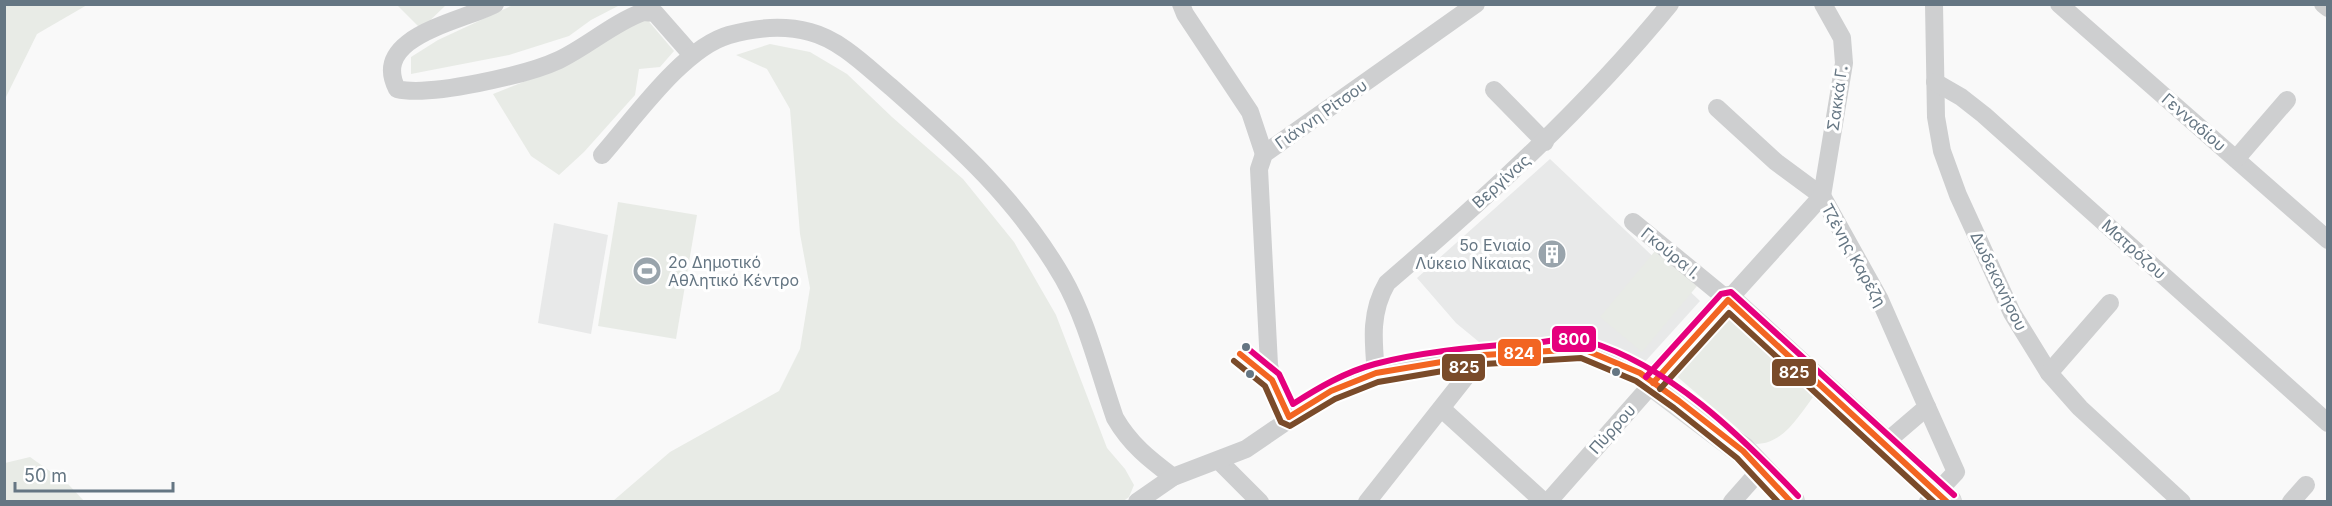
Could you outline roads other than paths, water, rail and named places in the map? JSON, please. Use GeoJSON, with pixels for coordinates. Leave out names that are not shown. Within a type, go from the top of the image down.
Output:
{"type":"FeatureCollection","features":[{"type":"Feature","properties":{"kind":"street"},"geometry":{"type":"LineString","coordinates":[[495,4],[418,36],[399,48],[391,62],[390,69],[390,76],[396,89],[410,93],[429,91],[537,69],[560,60],[643,12],[655,13],[691,54]]}},
{"type":"Feature","properties":{"kind":"street"},"geometry":{"type":"LineString","coordinates":[[1181,4],[1185,14],[1250,112],[1264,154]]}},
{"type":"Feature","properties":{"kind":"street","name":"Γιάννη Ρίτσου"},"geometry":{"type":"LineString","coordinates":[[1289,417],[1272,380],[1258,169],[1264,154],[1476,4]]}},
{"type":"Feature","properties":{"kind":"street","name":"Βεργίνας"},"geometry":{"type":"LineString","coordinates":[[1376,372],[1374,318],[1379,297],[1387,283],[1545,142],[1640,41],[1670,4]]}},
{"type":"Feature","properties":{"kind":"street","name":"Σακκά Γ."},"geometry":{"type":"LineString","coordinates":[[1822,196],[1844,63],[1842,38],[1823,4]]}},
{"type":"Feature","properties":{"kind":"street","name":"Δωδεκανήσου"},"geometry":{"type":"LineString","coordinates":[[1934,4],[1935,82],[1942,151],[1958,195],[2012,313],[2049,373],[2080,408],[2182,501]]}},
{"type":"Feature","properties":{"kind":"street","name":"Γενναδίου"},"geometry":{"type":"LineString","coordinates":[[2059,4],[2328,240]]}},
{"type":"Feature","properties":{"kind":"street"},"geometry":{"type":"LineString","coordinates":[[2323,4],[2328,8]]}},
{"type":"Feature","properties":{"kind":"street"},"geometry":{"type":"LineString","coordinates":[[602,155],[691,54],[727,36],[780,28],[810,32],[835,43],[895,90],[973,160],[1014,207],[1048,254],[1074,300],[1115,418],[1139,451],[1173,477]]}},
{"type":"Feature","properties":{"kind":"street","name":"Ματρόζου"},"geometry":{"type":"LineString","coordinates":[[1935,82],[1961,97],[1984,115],[2328,423]]}},
{"type":"Feature","properties":{"kind":"street"},"geometry":{"type":"LineString","coordinates":[[1494,90],[1545,142]]}},
{"type":"Feature","properties":{"kind":"street"},"geometry":{"type":"LineString","coordinates":[[2236,159],[2287,100]]}},
{"type":"Feature","properties":{"kind":"street","name":"Τζένης Καρέζη"},"geometry":{"type":"LineString","coordinates":[[1716,108],[1776,162],[1822,196],[1880,300],[1956,472],[1938,498]]}},
{"type":"Feature","properties":{"kind":"street","name":"Πύρρου"},"geometry":{"type":"LineString","coordinates":[[1443,409],[1546,501],[1822,196]]}},
{"type":"Feature","properties":{"kind":"street","name":"Γκούρα Ι."},"geometry":{"type":"LineString","coordinates":[[1634,222],[1728,300],[1885,443],[1938,498]]}},
{"type":"Feature","properties":{"kind":"street"},"geometry":{"type":"LineString","coordinates":[[2049,373],[2110,303]]}},
{"type":"Feature","properties":{"kind":"street"},"geometry":{"type":"LineString","coordinates":[[1137,501],[1173,477],[1219,461],[1246,448],[1289,417],[1331,392],[1376,372],[1483,356],[1583,349],[1616,361],[1653,383],[1743,451],[1762,468],[1791,501]]}},
{"type":"Feature","properties":{"kind":"street"},"geometry":{"type":"LineString","coordinates":[[1367,501],[1443,409],[1483,356]]}},
{"type":"Feature","properties":{"kind":"street"},"geometry":{"type":"LineString","coordinates":[[1885,443],[1927,406]]}},
{"type":"Feature","properties":{"kind":"street"},"geometry":{"type":"LineString","coordinates":[[1219,461],[1260,501]]}},
{"type":"Feature","properties":{"kind":"street"},"geometry":{"type":"LineString","coordinates":[[1732,501],[1762,468]]}},
{"type":"Feature","properties":{"kind":"street"},"geometry":{"type":"LineString","coordinates":[[2291,501],[2306,485]]}},
{"type":"Feature","properties":{"kind":"place","name":"5ο Ενιαίο Λύκειο Νίκαιας"},"geometry":{"type":"Point","coordinates":[1552,254]}},
{"type":"Feature","properties":{"kind":"place","name":"2o Δημοτικό Αθλητικό Κέντρο"},"geometry":{"type":"Point","coordinates":[647,271]}}]}
